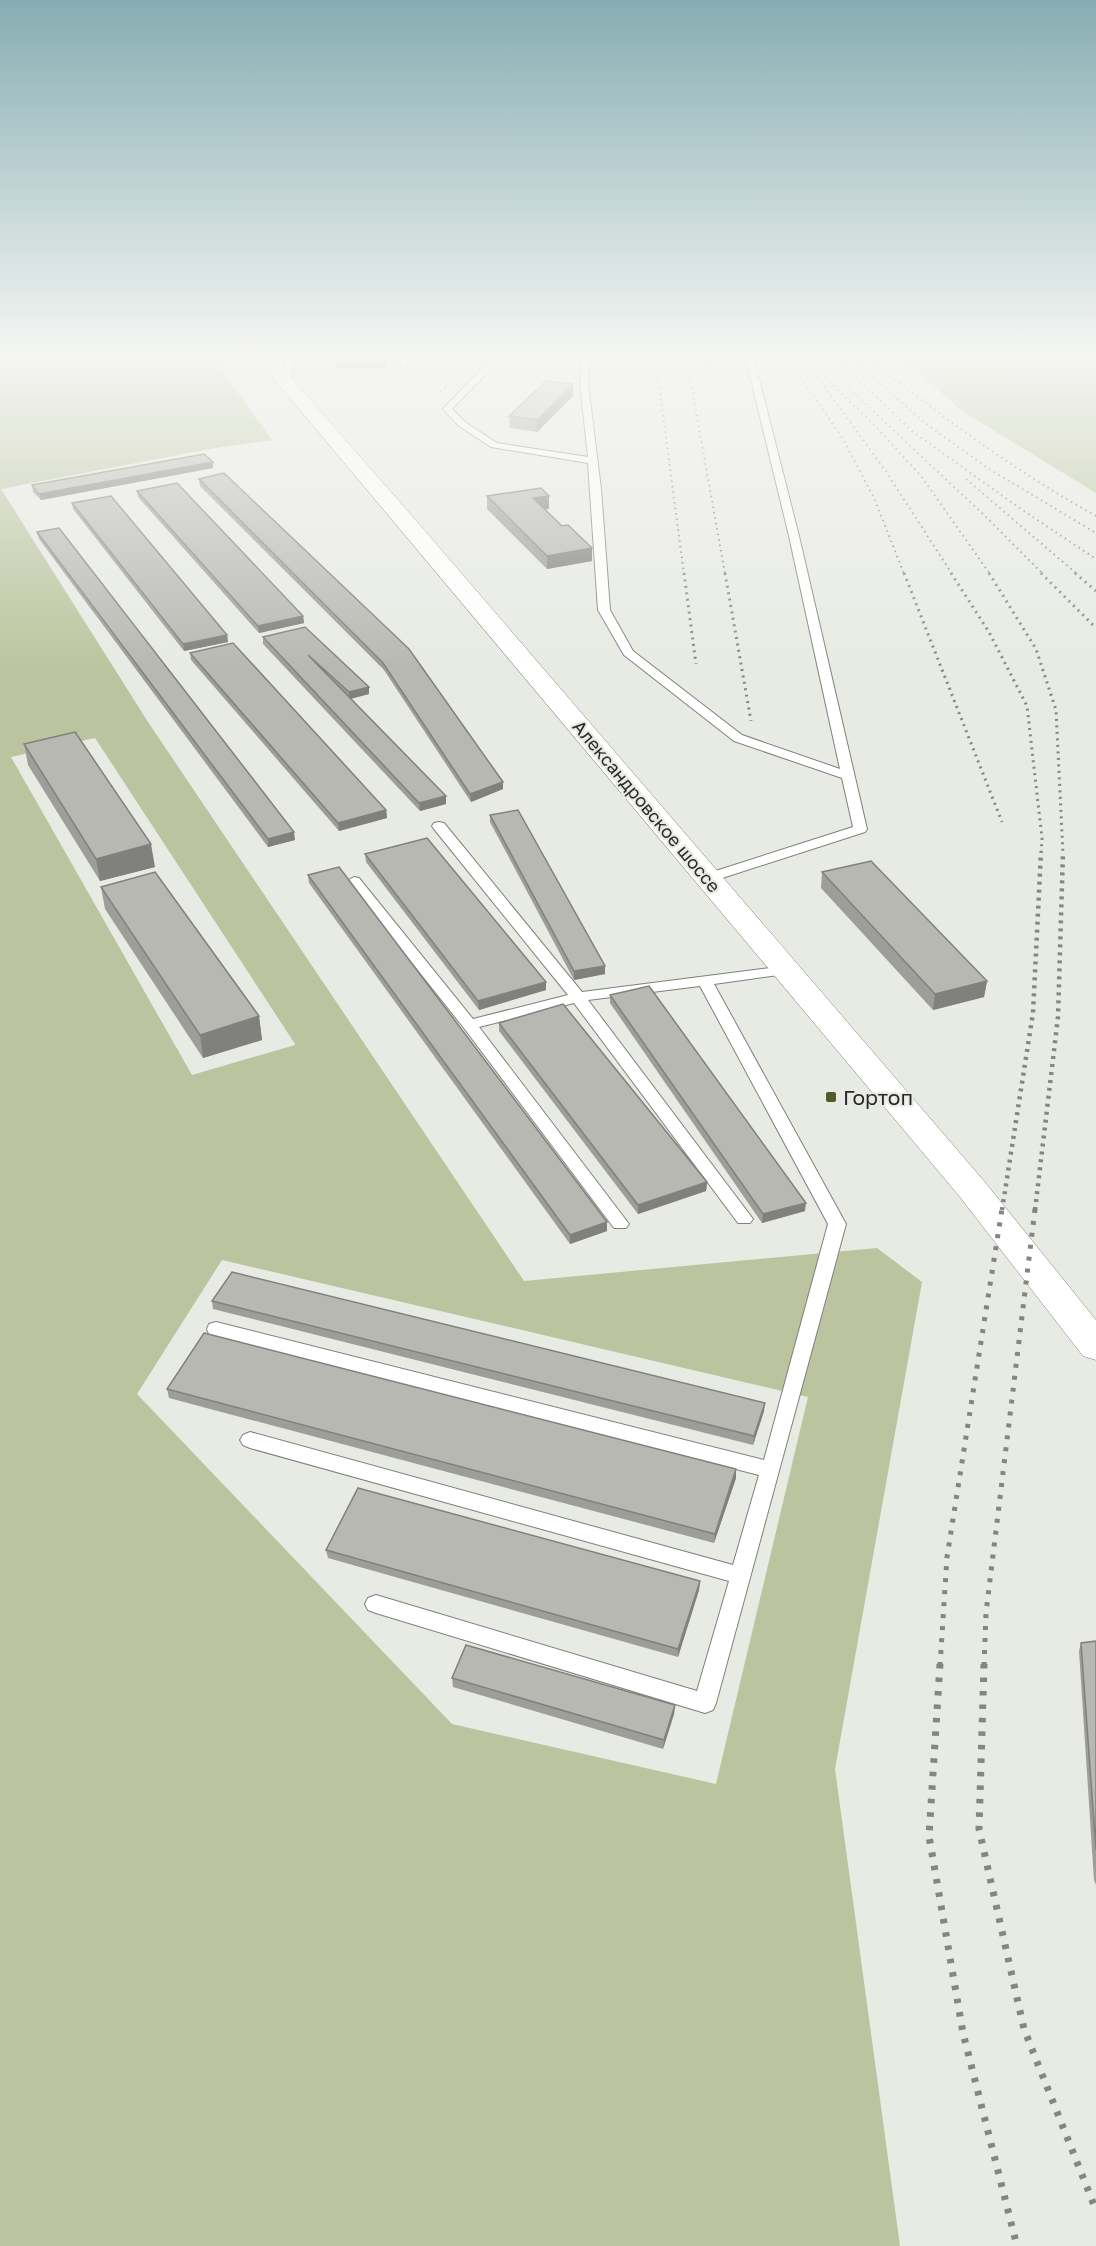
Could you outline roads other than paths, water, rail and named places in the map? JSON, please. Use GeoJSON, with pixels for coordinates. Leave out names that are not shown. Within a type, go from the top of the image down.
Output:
{"type":"FeatureCollection","features":[{"type":"Feature","properties":{"kind":"main road","name":"Александровское шоссе"},"geometry":{"type":"LineString","coordinates":[[351,460],[972,1189],[1096,1346]]}},
{"type":"Feature","properties":{"kind":"lane"},"geometry":{"type":"LineString","coordinates":[[586,460],[593,461],[604,610],[628,653],[738,738],[848,776]]}},
{"type":"Feature","properties":{"kind":"lane"},"geometry":{"type":"LineString","coordinates":[[708,878],[860,829],[775,460]]}},
{"type":"Feature","properties":{"kind":"lane"},"geometry":{"type":"LineString","coordinates":[[439,826],[578,997],[744,1219]]}},
{"type":"Feature","properties":{"kind":"lane"},"geometry":{"type":"LineString","coordinates":[[354,881],[469,1025],[620,1224]]}},
{"type":"Feature","properties":{"kind":"lane"},"geometry":{"type":"LineString","coordinates":[[469,1025],[578,997],[786,970]]}},
{"type":"Feature","properties":{"kind":"lane"},"geometry":{"type":"LineString","coordinates":[[376,1604],[705,1703],[837,1224],[705,981]]}},
{"type":"Feature","properties":{"kind":"lane"},"geometry":{"type":"LineString","coordinates":[[216,1329],[771,1470]]}},
{"type":"Feature","properties":{"kind":"lane"},"geometry":{"type":"LineString","coordinates":[[250,1440],[741,1576]]}},
{"type":"Feature","properties":{"kind":"railway"},"geometry":{"type":"LineString","coordinates":[[669,460],[684,574]]}},
{"type":"Feature","properties":{"kind":"railway"},"geometry":{"type":"LineString","coordinates":[[705,460],[725,574]]}},
{"type":"Feature","properties":{"kind":"railway"},"geometry":{"type":"LineString","coordinates":[[854,460],[875,500],[904,574]]}},
{"type":"Feature","properties":{"kind":"railway"},"geometry":{"type":"LineString","coordinates":[[878,460],[952,574]]}},
{"type":"Feature","properties":{"kind":"railway"},"geometry":{"type":"LineString","coordinates":[[906,460],[921,476],[990,574]]}},
{"type":"Feature","properties":{"kind":"railway"},"geometry":{"type":"LineString","coordinates":[[925,460],[1043,574]]}},
{"type":"Feature","properties":{"kind":"railway"},"geometry":{"type":"LineString","coordinates":[[952,460],[1096,559]]}},
{"type":"Feature","properties":{"kind":"railway"},"geometry":{"type":"LineString","coordinates":[[976,460],[1096,533]]}},
{"type":"Feature","properties":{"kind":"railway"},"geometry":{"type":"LineString","coordinates":[[1005,460],[1096,516]]}},
{"type":"Feature","properties":{"kind":"railway"},"geometry":{"type":"LineString","coordinates":[[966,479],[1077,574]]}},
{"type":"Feature","properties":{"kind":"railway"},"geometry":{"type":"LineString","coordinates":[[684,573],[696,664]]}},
{"type":"Feature","properties":{"kind":"railway"},"geometry":{"type":"LineString","coordinates":[[725,573],[751,721]]}},
{"type":"Feature","properties":{"kind":"railway"},"geometry":{"type":"LineString","coordinates":[[904,573],[1002,822]]}},
{"type":"Feature","properties":{"kind":"railway"},"geometry":{"type":"LineString","coordinates":[[951,573],[989,632],[1027,706],[1042,838],[1041,854]]}},
{"type":"Feature","properties":{"kind":"railway"},"geometry":{"type":"LineString","coordinates":[[989,573],[1036,649],[1056,710],[1063,853]]}},
{"type":"Feature","properties":{"kind":"railway"},"geometry":{"type":"LineString","coordinates":[[1041,573],[1096,628]]}},
{"type":"Feature","properties":{"kind":"railway"},"geometry":{"type":"LineString","coordinates":[[1075,573],[1096,591]]}},
{"type":"Feature","properties":{"kind":"railway"},"geometry":{"type":"LineString","coordinates":[[1002,1210],[1033,1013],[1041,852]]}},
{"type":"Feature","properties":{"kind":"railway"},"geometry":{"type":"LineString","coordinates":[[1035,1210],[1058,1017],[1063,853]]}},
{"type":"Feature","properties":{"kind":"railway"},"geometry":{"type":"LineString","coordinates":[[940,1666],[947,1557],[1002,1209]]}},
{"type":"Feature","properties":{"kind":"railway"},"geometry":{"type":"LineString","coordinates":[[984,1666],[986,1613],[1035,1209]]}},
{"type":"Feature","properties":{"kind":"railway"},"geometry":{"type":"LineString","coordinates":[[940,1664],[929,1836],[963,2033],[1017,2246]]}},
{"type":"Feature","properties":{"kind":"railway"},"geometry":{"type":"LineString","coordinates":[[984,1664],[979,1829],[1024,2029],[1096,2210]]}},
{"type":"Feature","properties":{"kind":"place","name":"Гортоп"},"geometry":{"type":"Point","coordinates":[831,1097]}}]}
